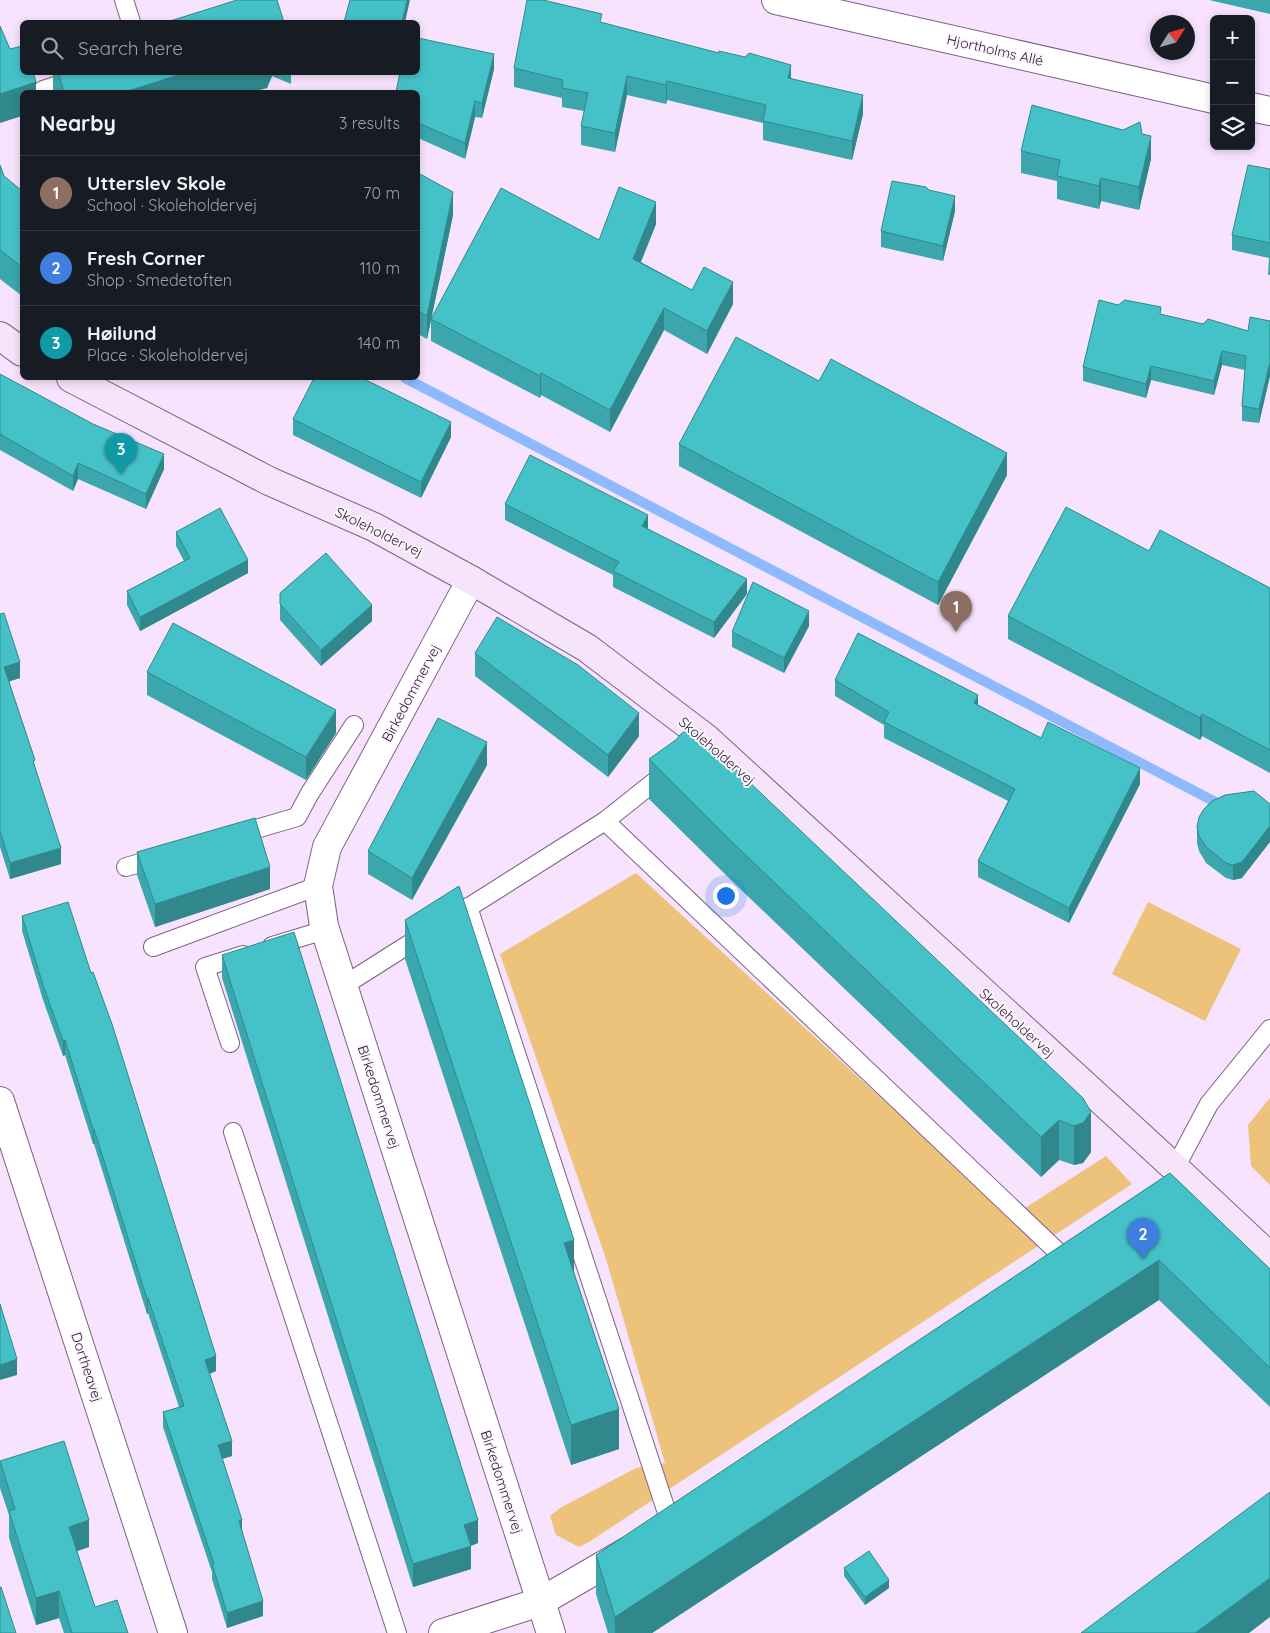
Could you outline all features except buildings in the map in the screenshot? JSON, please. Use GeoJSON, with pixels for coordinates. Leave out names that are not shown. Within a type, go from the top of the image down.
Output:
{"type":"FeatureCollection","features":[{"type":"Feature","properties":{"kind":"street","name":"Hjortholms Allé"},"geometry":{"type":"LineString","coordinates":[[776,0],[1210,97]]}},
{"type":"Feature","properties":{"kind":"street"},"geometry":{"type":"LineString","coordinates":[[1255,108],[1270,111]]}},
{"type":"Feature","properties":{"kind":"street"},"geometry":{"type":"LineString","coordinates":[[0,336],[20,351]]}},
{"type":"Feature","properties":{"kind":"street","name":"Skoleholdervej"},"geometry":{"type":"LineString","coordinates":[[75,380],[269,481],[374,527],[471,580],[587,648],[700,745],[1175,1168],[1270,1258]]}},
{"type":"Feature","properties":{"kind":"street","name":"Birkedommervej"},"geometry":{"type":"LineString","coordinates":[[471,580],[327,847],[318,886],[326,930],[551,1633]]}},
{"type":"Feature","properties":{"kind":"street","name":"Dortheavej"},"geometry":{"type":"LineString","coordinates":[[0,1100],[173,1633]]}},
{"type":"Feature","properties":{"kind":"street"},"geometry":{"type":"LineString","coordinates":[[1156,1189],[1175,1168]]}},
{"type":"Feature","properties":{"kind":"street"},"geometry":{"type":"LineString","coordinates":[[1036,1270],[1084,1238]]}},
{"type":"Feature","properties":{"kind":"street"},"geometry":{"type":"LineString","coordinates":[[443,1633],[540,1602],[619,1557],[694,1505]]}},
{"type":"Feature","properties":{"kind":"lane"},"geometry":{"type":"LineString","coordinates":[[124,0],[130,20]]}},
{"type":"Feature","properties":{"kind":"lane"},"geometry":{"type":"LineString","coordinates":[[43,90],[88,75]]}},
{"type":"Feature","properties":{"kind":"lane"},"geometry":{"type":"LineString","coordinates":[[221,839],[297,817],[310,793],[354,725]]}},
{"type":"Feature","properties":{"kind":"lane"},"geometry":{"type":"LineString","coordinates":[[344,986],[605,821],[677,763]]}},
{"type":"Feature","properties":{"kind":"lane"},"geometry":{"type":"LineString","coordinates":[[605,821],[1060,1254]]}},
{"type":"Feature","properties":{"kind":"lane"},"geometry":{"type":"LineString","coordinates":[[126,867],[173,853]]}},
{"type":"Feature","properties":{"kind":"lane"},"geometry":{"type":"LineString","coordinates":[[152,946],[318,886]]}},
{"type":"Feature","properties":{"kind":"lane"},"geometry":{"type":"LineString","coordinates":[[468,907],[670,1522]]}},
{"type":"Feature","properties":{"kind":"lane"},"geometry":{"type":"LineString","coordinates":[[230,1043],[205,968],[326,930]]}},
{"type":"Feature","properties":{"kind":"lane"},"geometry":{"type":"LineString","coordinates":[[1175,1168],[1208,1104],[1270,1029]]}},
{"type":"Feature","properties":{"kind":"lane"},"geometry":{"type":"LineString","coordinates":[[232,1132],[397,1633]]}},
{"type":"Feature","properties":{"kind":"shaded area"},"geometry":{"type":"Polygon","coordinates":[[[636,873],[1011,1217],[1106,1156],[1132,1184],[579,1547],[556,1535],[550,1516],[560,1508],[636,1468],[665,1463],[606,1259],[500,954],[636,873]]]}},
{"type":"Feature","properties":{"kind":"shaded area"},"geometry":{"type":"Polygon","coordinates":[[[1148,902],[1241,949],[1205,1021],[1112,974],[1148,902]]]}},
{"type":"Feature","properties":{"kind":"shaded area"},"geometry":{"type":"Polygon","coordinates":[[[1270,1098],[1270,1185],[1251,1166],[1248,1125],[1270,1098]]]}},
{"type":"Feature","properties":{"kind":"waterway"},"geometry":{"type":"LineString","coordinates":[[409,380],[1221,805]]}},
{"type":"Feature","properties":{"kind":"place","name":"Høilund"},"geometry":{"type":"Point","coordinates":[121,474]}},
{"type":"Feature","properties":{"kind":"place","name":"Utterslev Skole"},"geometry":{"type":"Point","coordinates":[956,632]}},
{"type":"Feature","properties":{"kind":"place","name":"Fresh Corner"},"geometry":{"type":"Point","coordinates":[1143,1259]}}]}
